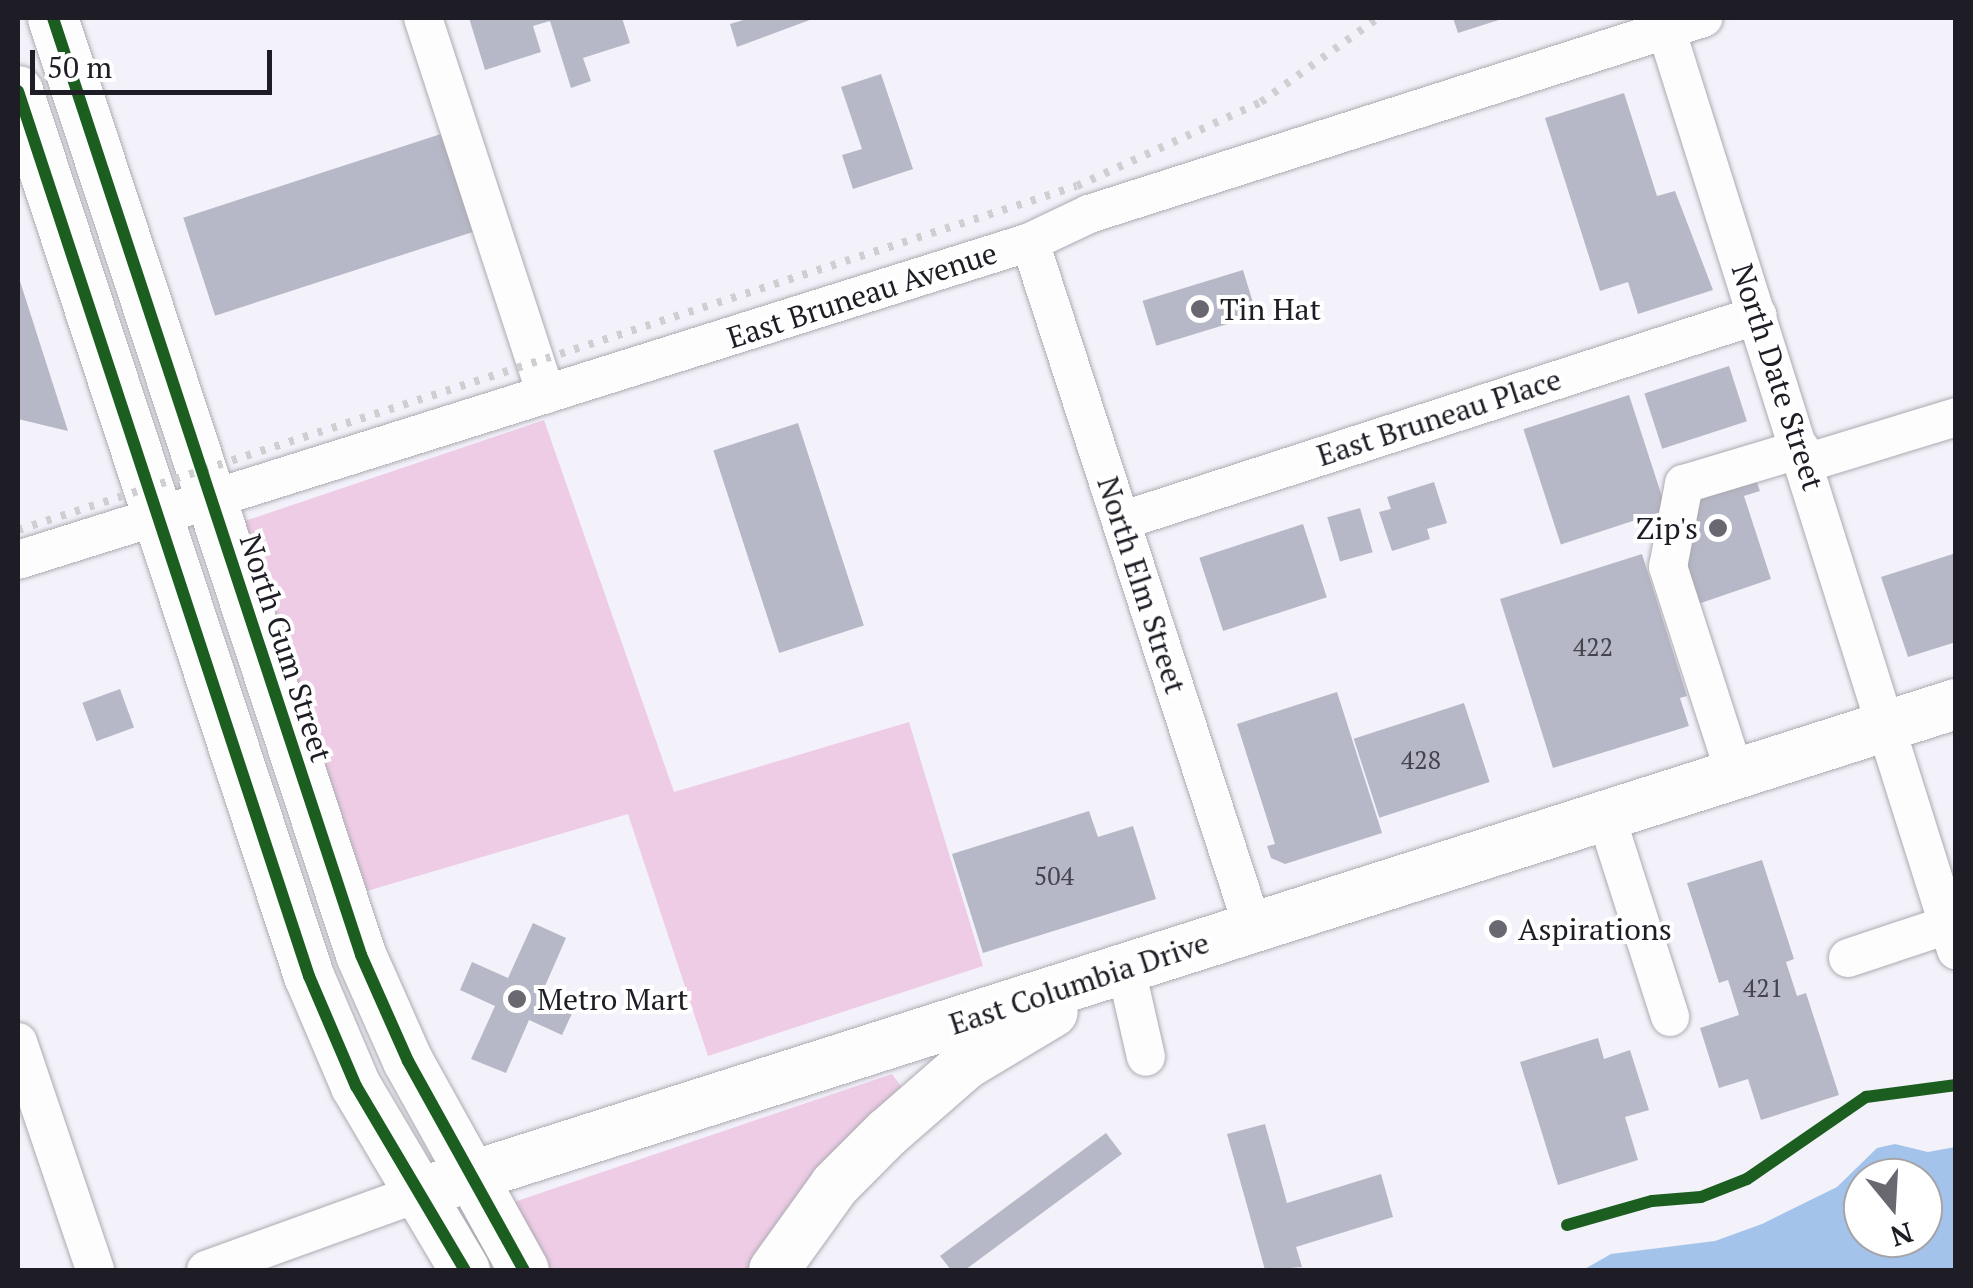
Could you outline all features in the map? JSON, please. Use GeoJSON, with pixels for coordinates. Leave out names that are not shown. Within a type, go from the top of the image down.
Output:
{"type":"FeatureCollection","features":[{"type":"Feature","properties":{"kind":"main road","name":"North Gum Street"},"geometry":{"type":"LineString","coordinates":[[53,18],[362,955],[408,1061],[524,1270]]}},
{"type":"Feature","properties":{"kind":"main road"},"geometry":{"type":"LineString","coordinates":[[18,92],[331,1032],[464,1270]]}},
{"type":"Feature","properties":{"kind":"main road","name":"East Columbia Drive"},"geometry":{"type":"LineString","coordinates":[[419,1192],[1956,704]]}},
{"type":"Feature","properties":{"kind":"main road"},"geometry":{"type":"LineString","coordinates":[[774,1270],[835,1185],[966,1064],[1126,969]]}},
{"type":"Feature","properties":{"kind":"street"},"geometry":{"type":"LineString","coordinates":[[423,18],[546,394]]}},
{"type":"Feature","properties":{"kind":"street","name":"East Bruneau Avenue"},"geometry":{"type":"LineString","coordinates":[[18,560],[1030,242],[1089,214],[1703,18]]}},
{"type":"Feature","properties":{"kind":"street","name":"North Date Street"},"geometry":{"type":"LineString","coordinates":[[1666,29],[1890,725],[1951,938]]}},
{"type":"Feature","properties":{"kind":"street","name":"North Elm Street"},"geometry":{"type":"LineString","coordinates":[[1030,242],[1253,928]]}},
{"type":"Feature","properties":{"kind":"street","name":"East Bruneau Place"},"geometry":{"type":"LineString","coordinates":[[1121,520],[1758,315]]}},
{"type":"Feature","properties":{"kind":"street"},"geometry":{"type":"LineString","coordinates":[[1736,774],[1668,567],[1684,484],[1956,417]]}},
{"type":"Feature","properties":{"kind":"street"},"geometry":{"type":"LineString","coordinates":[[1606,816],[1670,1018]]}},
{"type":"Feature","properties":{"kind":"street"},"geometry":{"type":"LineString","coordinates":[[1848,958],[1951,938]]}},
{"type":"Feature","properties":{"kind":"street"},"geometry":{"type":"LineString","coordinates":[[1126,969],[1146,1057]]}},
{"type":"Feature","properties":{"kind":"street"},"geometry":{"type":"LineString","coordinates":[[18,1042],[95,1270]]}},
{"type":"Feature","properties":{"kind":"street","name":"East Columbia Drive"},"geometry":{"type":"LineString","coordinates":[[206,1270],[419,1192]]}},
{"type":"Feature","properties":{"kind":"shaded area"},"geometry":{"type":"Polygon","coordinates":[[[544,420],[674,792],[909,722],[983,966],[708,1056],[628,814],[367,891],[245,521],[544,420]]]}},
{"type":"Feature","properties":{"kind":"shaded area"},"geometry":{"type":"Polygon","coordinates":[[[892,1074],[904,1090],[765,1270],[548,1270],[514,1202],[892,1074]]]}},
{"type":"Feature","properties":{"kind":"water"},"geometry":{"type":"Polygon","coordinates":[[[1895,1144],[1928,1152],[1955,1147],[1955,1270],[1583,1270],[1611,1254],[1715,1241],[1762,1224],[1843,1181],[1843,1258],[1943,1258],[1943,1158],[1867,1158],[1877,1148],[1895,1144]]]}},
{"type":"Feature","properties":{"kind":"building"},"geometry":{"type":"Polygon","coordinates":[[[469,18],[622,18],[630,43],[583,58],[591,81],[571,88],[550,21],[533,26],[541,52],[485,70],[469,18]]]}},
{"type":"Feature","properties":{"kind":"building"},"geometry":{"type":"Polygon","coordinates":[[[750,18],[815,18],[737,47],[730,24],[750,18]]]}},
{"type":"Feature","properties":{"kind":"building"},"geometry":{"type":"Polygon","coordinates":[[[1453,18],[1505,18],[1458,33],[1453,18]]]}},
{"type":"Feature","properties":{"kind":"building"},"geometry":{"type":"Polygon","coordinates":[[[881,74],[913,169],[853,189],[842,155],[862,149],[841,87],[881,74]]]}},
{"type":"Feature","properties":{"kind":"building"},"geometry":{"type":"Polygon","coordinates":[[[1624,93],[1657,196],[1675,191],[1713,290],[1638,314],[1628,282],[1600,291],[1545,118],[1624,93]]]}},
{"type":"Feature","properties":{"kind":"building"},"geometry":{"type":"Polygon","coordinates":[[[441,134],[473,232],[215,316],[183,218],[441,134]]]}},
{"type":"Feature","properties":{"kind":"building","name":"Tin Hat"},"geometry":{"type":"Polygon","coordinates":[[[1243,270],[1257,315],[1156,346],[1143,301],[1243,270]]]}},
{"type":"Feature","properties":{"kind":"building"},"geometry":{"type":"Polygon","coordinates":[[[18,275],[68,431],[18,419],[18,275]]]}},
{"type":"Feature","properties":{"kind":"building"},"geometry":{"type":"Polygon","coordinates":[[[1729,366],[1747,421],[1662,449],[1644,394],[1729,366]]]}},
{"type":"Feature","properties":{"kind":"building"},"geometry":{"type":"Polygon","coordinates":[[[1629,395],[1666,510],[1561,544],[1523,429],[1629,395]]]}},
{"type":"Feature","properties":{"kind":"building"},"geometry":{"type":"Polygon","coordinates":[[[798,423],[864,626],[779,653],[713,451],[798,423]]]}},
{"type":"Feature","properties":{"kind":"building","name":"Zip's"},"geometry":{"type":"Polygon","coordinates":[[[1754,474],[1760,491],[1744,496],[1771,579],[1692,606],[1677,558],[1686,497],[1754,474]]]}},
{"type":"Feature","properties":{"kind":"building"},"geometry":{"type":"Polygon","coordinates":[[[1434,482],[1447,523],[1427,529],[1430,539],[1392,551],[1379,512],[1391,509],[1387,497],[1434,482]]]}},
{"type":"Feature","properties":{"kind":"building"},"geometry":{"type":"Polygon","coordinates":[[[1360,508],[1373,552],[1340,562],[1327,517],[1360,508]]]}},
{"type":"Feature","properties":{"kind":"building"},"geometry":{"type":"Polygon","coordinates":[[[1303,524],[1327,597],[1223,631],[1199,558],[1303,524]]]}},
{"type":"Feature","properties":{"kind":"building"},"geometry":{"type":"Polygon","coordinates":[[[1956,553],[1956,642],[1908,657],[1881,577],[1956,553]]]}},
{"type":"Feature","properties":{"kind":"building"},"geometry":{"type":"Polygon","coordinates":[[[1642,554],[1687,696],[1680,698],[1689,726],[1553,768],[1500,599],[1642,554]]]}},
{"type":"Feature","properties":{"kind":"building"},"geometry":{"type":"Polygon","coordinates":[[[120,689],[134,728],[96,741],[82,703],[120,689]]]}},
{"type":"Feature","properties":{"kind":"building"},"geometry":{"type":"Polygon","coordinates":[[[1337,692],[1382,833],[1285,864],[1271,858],[1267,846],[1275,844],[1237,724],[1337,692]]]}},
{"type":"Feature","properties":{"kind":"building"},"geometry":{"type":"Polygon","coordinates":[[[1464,703],[1490,782],[1379,818],[1354,739],[1464,703]]]}},
{"type":"Feature","properties":{"kind":"building"},"geometry":{"type":"Polygon","coordinates":[[[1089,811],[1098,837],[1133,826],[1156,899],[983,953],[952,854],[1089,811]]]}},
{"type":"Feature","properties":{"kind":"building"},"geometry":{"type":"Polygon","coordinates":[[[1762,860],[1794,959],[1786,962],[1797,996],[1806,993],[1839,1095],[1761,1120],[1748,1079],[1719,1088],[1700,1028],[1739,1015],[1728,980],[1719,983],[1687,883],[1762,860]]]}},
{"type":"Feature","properties":{"kind":"building"},"geometry":{"type":"Polygon","coordinates":[[[533,923],[566,938],[542,993],[575,1007],[562,1035],[529,1020],[506,1073],[471,1059],[495,1006],[460,990],[472,962],[508,978],[533,923]]]}},
{"type":"Feature","properties":{"kind":"building"},"geometry":{"type":"Polygon","coordinates":[[[1598,1038],[1604,1059],[1630,1050],[1649,1110],[1625,1117],[1638,1160],[1558,1185],[1520,1062],[1598,1038]]]}},
{"type":"Feature","properties":{"kind":"building"},"geometry":{"type":"Polygon","coordinates":[[[1265,1124],[1287,1203],[1381,1174],[1393,1217],[1296,1247],[1302,1267],[1265,1270],[1227,1134],[1265,1124]]]}},
{"type":"Feature","properties":{"kind":"building"},"geometry":{"type":"Polygon","coordinates":[[[1106,1133],[1122,1154],[965,1270],[951,1270],[940,1256],[1106,1133]]]}},
{"type":"Feature","properties":{"kind":"railway"},"geometry":{"type":"LineString","coordinates":[[18,530],[1077,186],[1261,102],[1378,18]]}},
{"type":"Feature","properties":{"kind":"cycle path"},"geometry":{"type":"LineString","coordinates":[[53,18],[361,955],[408,1061],[524,1270]]}},
{"type":"Feature","properties":{"kind":"cycle path"},"geometry":{"type":"LineString","coordinates":[[18,91],[309,976],[356,1086],[465,1270]]}},
{"type":"Feature","properties":{"kind":"cycle path"},"geometry":{"type":"LineString","coordinates":[[1567,1225],[1652,1201],[1701,1197],[1747,1179],[1866,1097],[1956,1085]]}},
{"type":"Feature","properties":{"kind":"place","name":"Tin Hat"},"geometry":{"type":"Point","coordinates":[1200,309]}},
{"type":"Feature","properties":{"kind":"place","name":"Zip's"},"geometry":{"type":"Point","coordinates":[1718,528]}},
{"type":"Feature","properties":{"kind":"place","name":"Aspirations"},"geometry":{"type":"Point","coordinates":[1498,929]}},
{"type":"Feature","properties":{"kind":"place","name":"Metro Mart"},"geometry":{"type":"Point","coordinates":[517,999]}}]}
